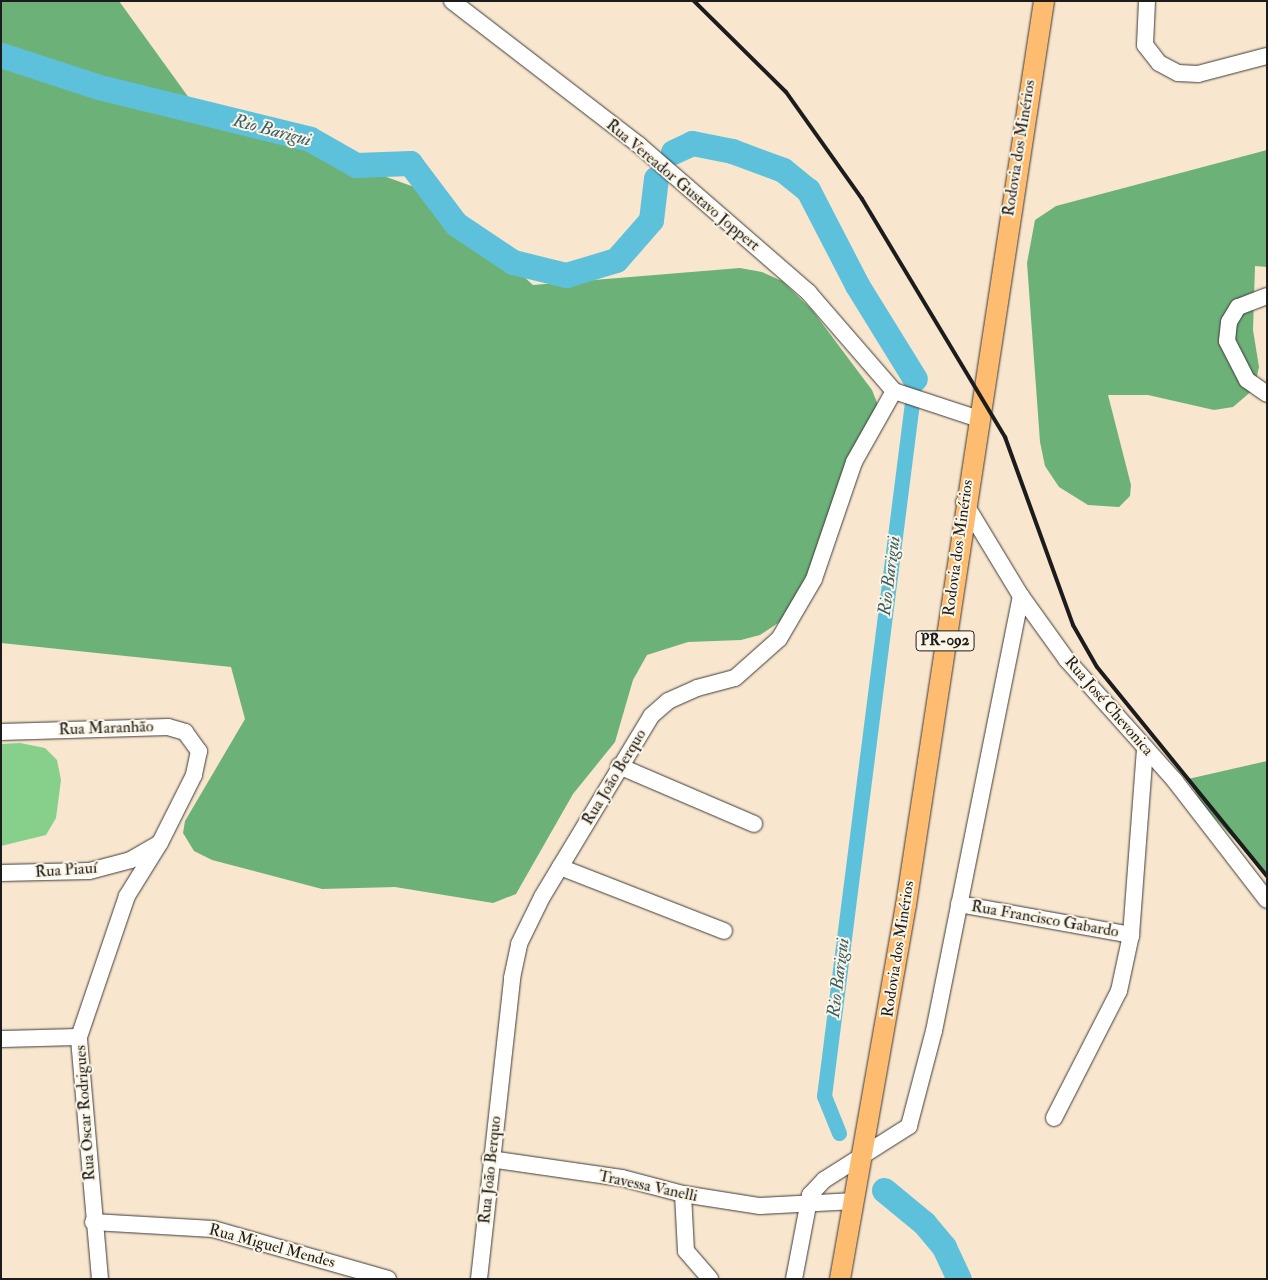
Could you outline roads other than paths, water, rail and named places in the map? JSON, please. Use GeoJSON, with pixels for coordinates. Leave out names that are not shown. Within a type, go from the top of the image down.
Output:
{"type":"FeatureCollection","features":[{"type":"Feature","properties":{"kind":"main road","name":"Rodovia dos Minérios"},"geometry":{"type":"LineString","coordinates":[[840,1279],[906,905],[964,502],[979,418],[1044,1]]}},
{"type":"Feature","properties":{"kind":"street","name":"Rua Vereador Gustavo Joppert"},"geometry":{"type":"LineString","coordinates":[[452,1],[639,145],[808,293],[894,390]]}},
{"type":"Feature","properties":{"kind":"street"},"geometry":{"type":"LineString","coordinates":[[1147,1],[1146,46],[1159,63],[1178,73],[1198,74],[1267,56]]}},
{"type":"Feature","properties":{"kind":"street"},"geometry":{"type":"LineString","coordinates":[[1267,296],[1238,307],[1229,322],[1227,341],[1246,380],[1267,394]]}},
{"type":"Feature","properties":{"kind":"street"},"geometry":{"type":"LineString","coordinates":[[894,390],[979,418]]}},
{"type":"Feature","properties":{"kind":"street","name":"Rua João Berquo"},"geometry":{"type":"LineString","coordinates":[[479,1279],[490,1159],[519,944],[560,867],[619,766],[651,716],[668,701],[735,678],[779,639],[814,579],[854,462],[894,390]]}},
{"type":"Feature","properties":{"kind":"street","name":"Rua José Chevonica"},"geometry":{"type":"LineString","coordinates":[[964,502],[1020,596],[1067,660],[1145,748],[1267,900]]}},
{"type":"Feature","properties":{"kind":"street"},"geometry":{"type":"LineString","coordinates":[[794,1279],[806,1207],[810,1195],[824,1180],[862,1154],[909,1126],[959,904],[1020,596]]}},
{"type":"Feature","properties":{"kind":"street","name":"Rua Maranhão"},"geometry":{"type":"LineString","coordinates":[[1,732],[168,727],[185,732],[198,751]]}},
{"type":"Feature","properties":{"kind":"street"},"geometry":{"type":"LineString","coordinates":[[1054,1118],[1119,991],[1131,935],[1145,748]]}},
{"type":"Feature","properties":{"kind":"street","name":"Rua Oscar Rodrigues"},"geometry":{"type":"LineString","coordinates":[[100,1279],[93,1222],[79,1037],[127,896],[160,844],[194,775],[198,751]]}},
{"type":"Feature","properties":{"kind":"street"},"geometry":{"type":"LineString","coordinates":[[619,766],[754,824]]}},
{"type":"Feature","properties":{"kind":"street","name":"Rua Piauí"},"geometry":{"type":"LineString","coordinates":[[1,873],[89,871],[131,860],[160,844]]}},
{"type":"Feature","properties":{"kind":"street"},"geometry":{"type":"LineString","coordinates":[[560,867],[724,930]]}},
{"type":"Feature","properties":{"kind":"street","name":"Rua Francisco Gabardo"},"geometry":{"type":"LineString","coordinates":[[959,904],[1131,935]]}},
{"type":"Feature","properties":{"kind":"street"},"geometry":{"type":"LineString","coordinates":[[1,1039],[79,1037]]}},
{"type":"Feature","properties":{"kind":"street","name":"Travessa Vanelli"},"geometry":{"type":"LineString","coordinates":[[490,1159],[622,1178],[683,1194],[760,1206],[806,1207],[855,1201]]}},
{"type":"Feature","properties":{"kind":"street"},"geometry":{"type":"LineString","coordinates":[[683,1194],[686,1251],[710,1279]]}},
{"type":"Feature","properties":{"kind":"street","name":"Rua Miguel Mendes"},"geometry":{"type":"LineString","coordinates":[[93,1222],[213,1228],[388,1279]]}},
{"type":"Feature","properties":{"kind":"waterway","name":"Rio Barigui"},"geometry":{"type":"LineString","coordinates":[[1,55],[99,87],[310,139],[356,165],[410,163],[456,224],[513,262],[566,275],[616,260],[651,220],[656,178]]}},
{"type":"Feature","properties":{"kind":"waterway","name":"Rio Barigui"},"geometry":{"type":"LineString","coordinates":[[673,152],[692,143],[732,151],[783,170],[808,190],[857,285],[915,379]]}},
{"type":"Feature","properties":{"kind":"waterway","name":"Rio Barigui"},"geometry":{"type":"LineString","coordinates":[[839,1133],[824,1096],[915,379]]}},
{"type":"Feature","properties":{"kind":"waterway","name":"Rio Barigui"},"geometry":{"type":"LineString","coordinates":[[884,1190],[924,1223],[944,1247],[959,1279]]}},
{"type":"Feature","properties":{"kind":"railway"},"geometry":{"type":"LineString","coordinates":[[694,1],[786,92],[862,199],[1005,437],[1073,625],[1097,667],[1267,876]]}}]}
